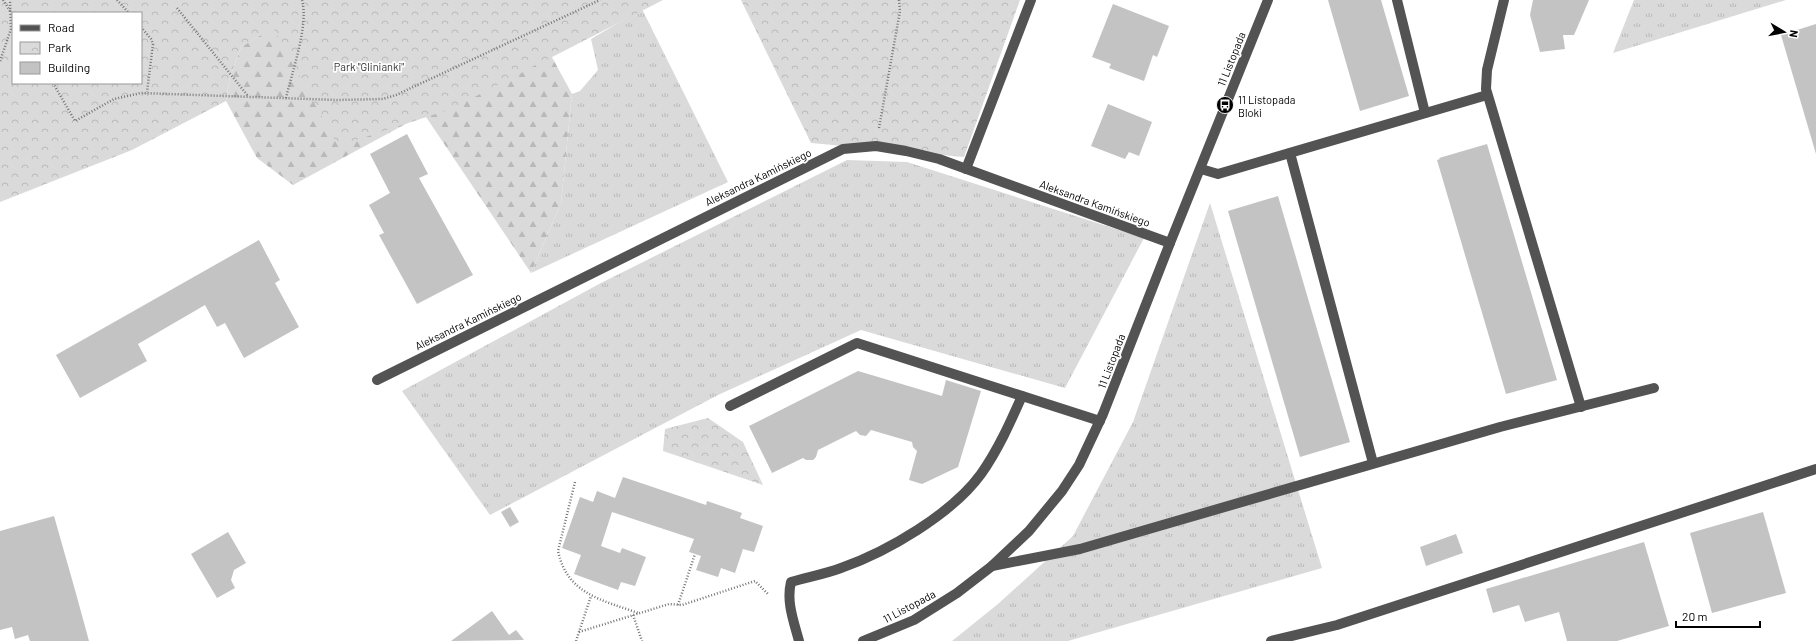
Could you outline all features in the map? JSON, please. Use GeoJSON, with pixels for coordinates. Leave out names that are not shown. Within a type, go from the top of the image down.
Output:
{"type":"FeatureCollection","features":[{"type":"Feature","properties":{"kind":"street"},"geometry":{"type":"LineString","coordinates":[[966,169],[1031,0]]}},
{"type":"Feature","properties":{"kind":"street","name":"11 Listopada"},"geometry":{"type":"LineString","coordinates":[[863,641],[914,620],[957,593],[992,566],[1029,531],[1062,491],[1079,465],[1100,421],[1268,0]]}},
{"type":"Feature","properties":{"kind":"street"},"geometry":{"type":"LineString","coordinates":[[1397,0],[1425,113]]}},
{"type":"Feature","properties":{"kind":"street"},"geometry":{"type":"LineString","coordinates":[[1504,0],[1487,70],[1487,95],[1581,407]]}},
{"type":"Feature","properties":{"kind":"street"},"geometry":{"type":"LineString","coordinates":[[1201,169],[1218,174],[1487,95]]}},
{"type":"Feature","properties":{"kind":"street","name":"Aleksandra Kamińskiego"},"geometry":{"type":"LineString","coordinates":[[377,380],[843,149],[876,146],[906,151],[938,159],[1170,243]]}},
{"type":"Feature","properties":{"kind":"street"},"geometry":{"type":"LineString","coordinates":[[1290,153],[1373,463]]}},
{"type":"Feature","properties":{"kind":"street"},"geometry":{"type":"LineString","coordinates":[[730,406],[857,343],[1100,421]]}},
{"type":"Feature","properties":{"kind":"street"},"geometry":{"type":"LineString","coordinates":[[992,566],[1080,549],[1500,427],[1654,388]]}},
{"type":"Feature","properties":{"kind":"street"},"geometry":{"type":"LineString","coordinates":[[799,641],[788,592],[791,582],[841,568],[877,552],[933,520],[964,494],[980,475],[1002,441],[1022,396]]}},
{"type":"Feature","properties":{"kind":"street"},"geometry":{"type":"LineString","coordinates":[[1271,641],[1337,625],[1816,469]]}},
{"type":"Feature","properties":{"kind":"path"},"geometry":{"type":"LineString","coordinates":[[3,0],[12,14]]}},
{"type":"Feature","properties":{"kind":"path"},"geometry":{"type":"LineString","coordinates":[[0,61],[11,29],[12,14],[10,0]]}},
{"type":"Feature","properties":{"kind":"path"},"geometry":{"type":"LineString","coordinates":[[117,0],[127,12]]}},
{"type":"Feature","properties":{"kind":"path"},"geometry":{"type":"LineString","coordinates":[[286,98],[301,35],[304,8],[302,0]]}},
{"type":"Feature","properties":{"kind":"path"},"geometry":{"type":"LineString","coordinates":[[54,84],[75,121],[114,99],[127,95],[147,92],[337,100],[383,99],[396,95],[600,0]]}},
{"type":"Feature","properties":{"kind":"path"},"geometry":{"type":"LineString","coordinates":[[876,146],[900,11],[899,0]]}},
{"type":"Feature","properties":{"kind":"path"},"geometry":{"type":"LineString","coordinates":[[177,8],[248,96]]}},
{"type":"Feature","properties":{"kind":"path"},"geometry":{"type":"LineString","coordinates":[[142,28],[151,39],[153,44],[147,92]]}},
{"type":"Feature","properties":{"kind":"path"},"geometry":{"type":"LineString","coordinates":[[575,482],[558,551],[559,559],[569,579],[582,591],[591,596],[638,613]]}},
{"type":"Feature","properties":{"kind":"path"},"geometry":{"type":"LineString","coordinates":[[678,605],[695,554]]}},
{"type":"Feature","properties":{"kind":"path"},"geometry":{"type":"LineString","coordinates":[[579,632],[669,604],[682,605],[755,581],[772,598]]}},
{"type":"Feature","properties":{"kind":"path"},"geometry":{"type":"LineString","coordinates":[[576,641],[591,596]]}},
{"type":"Feature","properties":{"kind":"path"},"geometry":{"type":"LineString","coordinates":[[633,615],[642,641]]}},
{"type":"Feature","properties":{"kind":"green space","name":"Park \"Glinianki\""},"geometry":{"type":"Polygon","coordinates":[[[0,0],[663,0],[451,109],[338,146],[273,28],[241,47],[230,77],[226,101],[132,150],[0,202],[0,0]]]}},
{"type":"Feature","properties":{"kind":"green space"},"geometry":{"type":"Polygon","coordinates":[[[741,0],[1020,0],[964,157],[811,143],[741,0]]]}},
{"type":"Feature","properties":{"kind":"green space"},"geometry":{"type":"Polygon","coordinates":[[[1634,0],[1786,0],[1613,53],[1634,0]]]}},
{"type":"Feature","properties":{"kind":"green space"},"geometry":{"type":"Polygon","coordinates":[[[642,9],[728,182],[531,273],[561,203],[572,94],[580,91],[598,70],[591,39],[642,9]]]}},
{"type":"Feature","properties":{"kind":"green space"},"geometry":{"type":"Polygon","coordinates":[[[283,21],[547,48],[572,94],[561,203],[531,273],[424,114],[293,185],[257,158],[226,101],[230,77],[241,47],[283,21]]]}},
{"type":"Feature","properties":{"kind":"green space"},"geometry":{"type":"Polygon","coordinates":[[[847,160],[907,162],[1144,238],[1065,388],[861,330],[718,395],[490,515],[402,391],[599,284],[847,160]]]}},
{"type":"Feature","properties":{"kind":"green space"},"geometry":{"type":"Polygon","coordinates":[[[1210,203],[1322,568],[1068,641],[952,641],[998,604],[1073,536],[1133,422],[1210,203]]]}},
{"type":"Feature","properties":{"kind":"green space"},"geometry":{"type":"Polygon","coordinates":[[[708,418],[743,442],[763,485],[663,451],[665,429],[708,418]]]}},
{"type":"Feature","properties":{"kind":"building"},"geometry":{"type":"Polygon","coordinates":[[[1328,0],[1381,0],[1409,96],[1360,111],[1328,0]]]}},
{"type":"Feature","properties":{"kind":"building"},"geometry":{"type":"Polygon","coordinates":[[[1533,0],[1589,0],[1574,35],[1563,35],[1565,49],[1540,52],[1530,15],[1533,0]]]}},
{"type":"Feature","properties":{"kind":"building"},"geometry":{"type":"Polygon","coordinates":[[[1113,4],[1169,26],[1157,57],[1153,55],[1144,81],[1109,68],[1111,64],[1092,57],[1113,4]]]}},
{"type":"Feature","properties":{"kind":"building"},"geometry":{"type":"Polygon","coordinates":[[[1816,24],[1816,154],[1781,35],[1816,24]]]}},
{"type":"Feature","properties":{"kind":"building"},"geometry":{"type":"Polygon","coordinates":[[[1108,104],[1152,122],[1139,156],[1129,152],[1125,159],[1091,146],[1108,104]]]}},
{"type":"Feature","properties":{"kind":"building"},"geometry":{"type":"Polygon","coordinates":[[[407,134],[428,174],[419,178],[473,275],[417,304],[379,235],[384,233],[369,205],[390,193],[370,154],[407,134]]]}},
{"type":"Feature","properties":{"kind":"building"},"geometry":{"type":"Polygon","coordinates":[[[1487,144],[1557,380],[1506,394],[1437,160],[1440,159],[1439,158],[1487,144]]]}},
{"type":"Feature","properties":{"kind":"building"},"geometry":{"type":"Polygon","coordinates":[[[1278,196],[1350,442],[1300,457],[1228,211],[1278,196]]]}},
{"type":"Feature","properties":{"kind":"building"},"geometry":{"type":"Polygon","coordinates":[[[259,240],[280,280],[275,283],[299,327],[244,358],[225,323],[217,327],[205,305],[138,344],[147,361],[80,398],[56,355],[259,240]]]}},
{"type":"Feature","properties":{"kind":"building"},"geometry":{"type":"Polygon","coordinates":[[[858,371],[942,396],[946,380],[981,391],[958,467],[922,484],[909,480],[917,451],[913,447],[912,442],[871,430],[866,436],[860,435],[856,431],[818,450],[816,457],[813,460],[806,460],[803,458],[772,473],[749,426],[858,371]]]}},
{"type":"Feature","properties":{"kind":"building"},"geometry":{"type":"Polygon","coordinates":[[[623,477],[706,505],[707,501],[742,513],[740,518],[763,526],[754,552],[743,549],[735,573],[721,568],[718,577],[696,570],[701,556],[689,552],[694,539],[612,512],[601,546],[620,553],[622,548],[646,557],[635,586],[621,582],[618,590],[574,574],[581,555],[562,548],[580,497],[593,502],[597,491],[615,498],[623,477]]]}},
{"type":"Feature","properties":{"kind":"building"},"geometry":{"type":"Polygon","coordinates":[[[510,507],[519,522],[510,527],[501,512],[510,507]]]}},
{"type":"Feature","properties":{"kind":"building"},"geometry":{"type":"Polygon","coordinates":[[[1763,512],[1786,593],[1712,613],[1690,533],[1763,512]]]}},
{"type":"Feature","properties":{"kind":"building"},"geometry":{"type":"Polygon","coordinates":[[[54,516],[89,641],[30,641],[28,635],[15,639],[12,627],[0,630],[0,531],[54,516]]]}},
{"type":"Feature","properties":{"kind":"building"},"geometry":{"type":"Polygon","coordinates":[[[228,532],[246,563],[234,570],[231,580],[235,588],[217,598],[191,554],[228,532]]]}},
{"type":"Feature","properties":{"kind":"building"},"geometry":{"type":"Polygon","coordinates":[[[1456,534],[1463,553],[1426,566],[1420,547],[1456,534]]]}},
{"type":"Feature","properties":{"kind":"building"},"geometry":{"type":"Polygon","coordinates":[[[1644,542],[1669,626],[1617,641],[1567,641],[1559,612],[1525,622],[1519,605],[1493,613],[1486,589],[1644,542]]]}},
{"type":"Feature","properties":{"kind":"building"},"geometry":{"type":"Polygon","coordinates":[[[492,611],[509,635],[516,630],[524,640],[451,641],[492,611]]]}},
{"type":"Feature","properties":{"kind":"place","name":"11 Listopada Bloki"},"geometry":{"type":"Point","coordinates":[1225,105]}}]}
